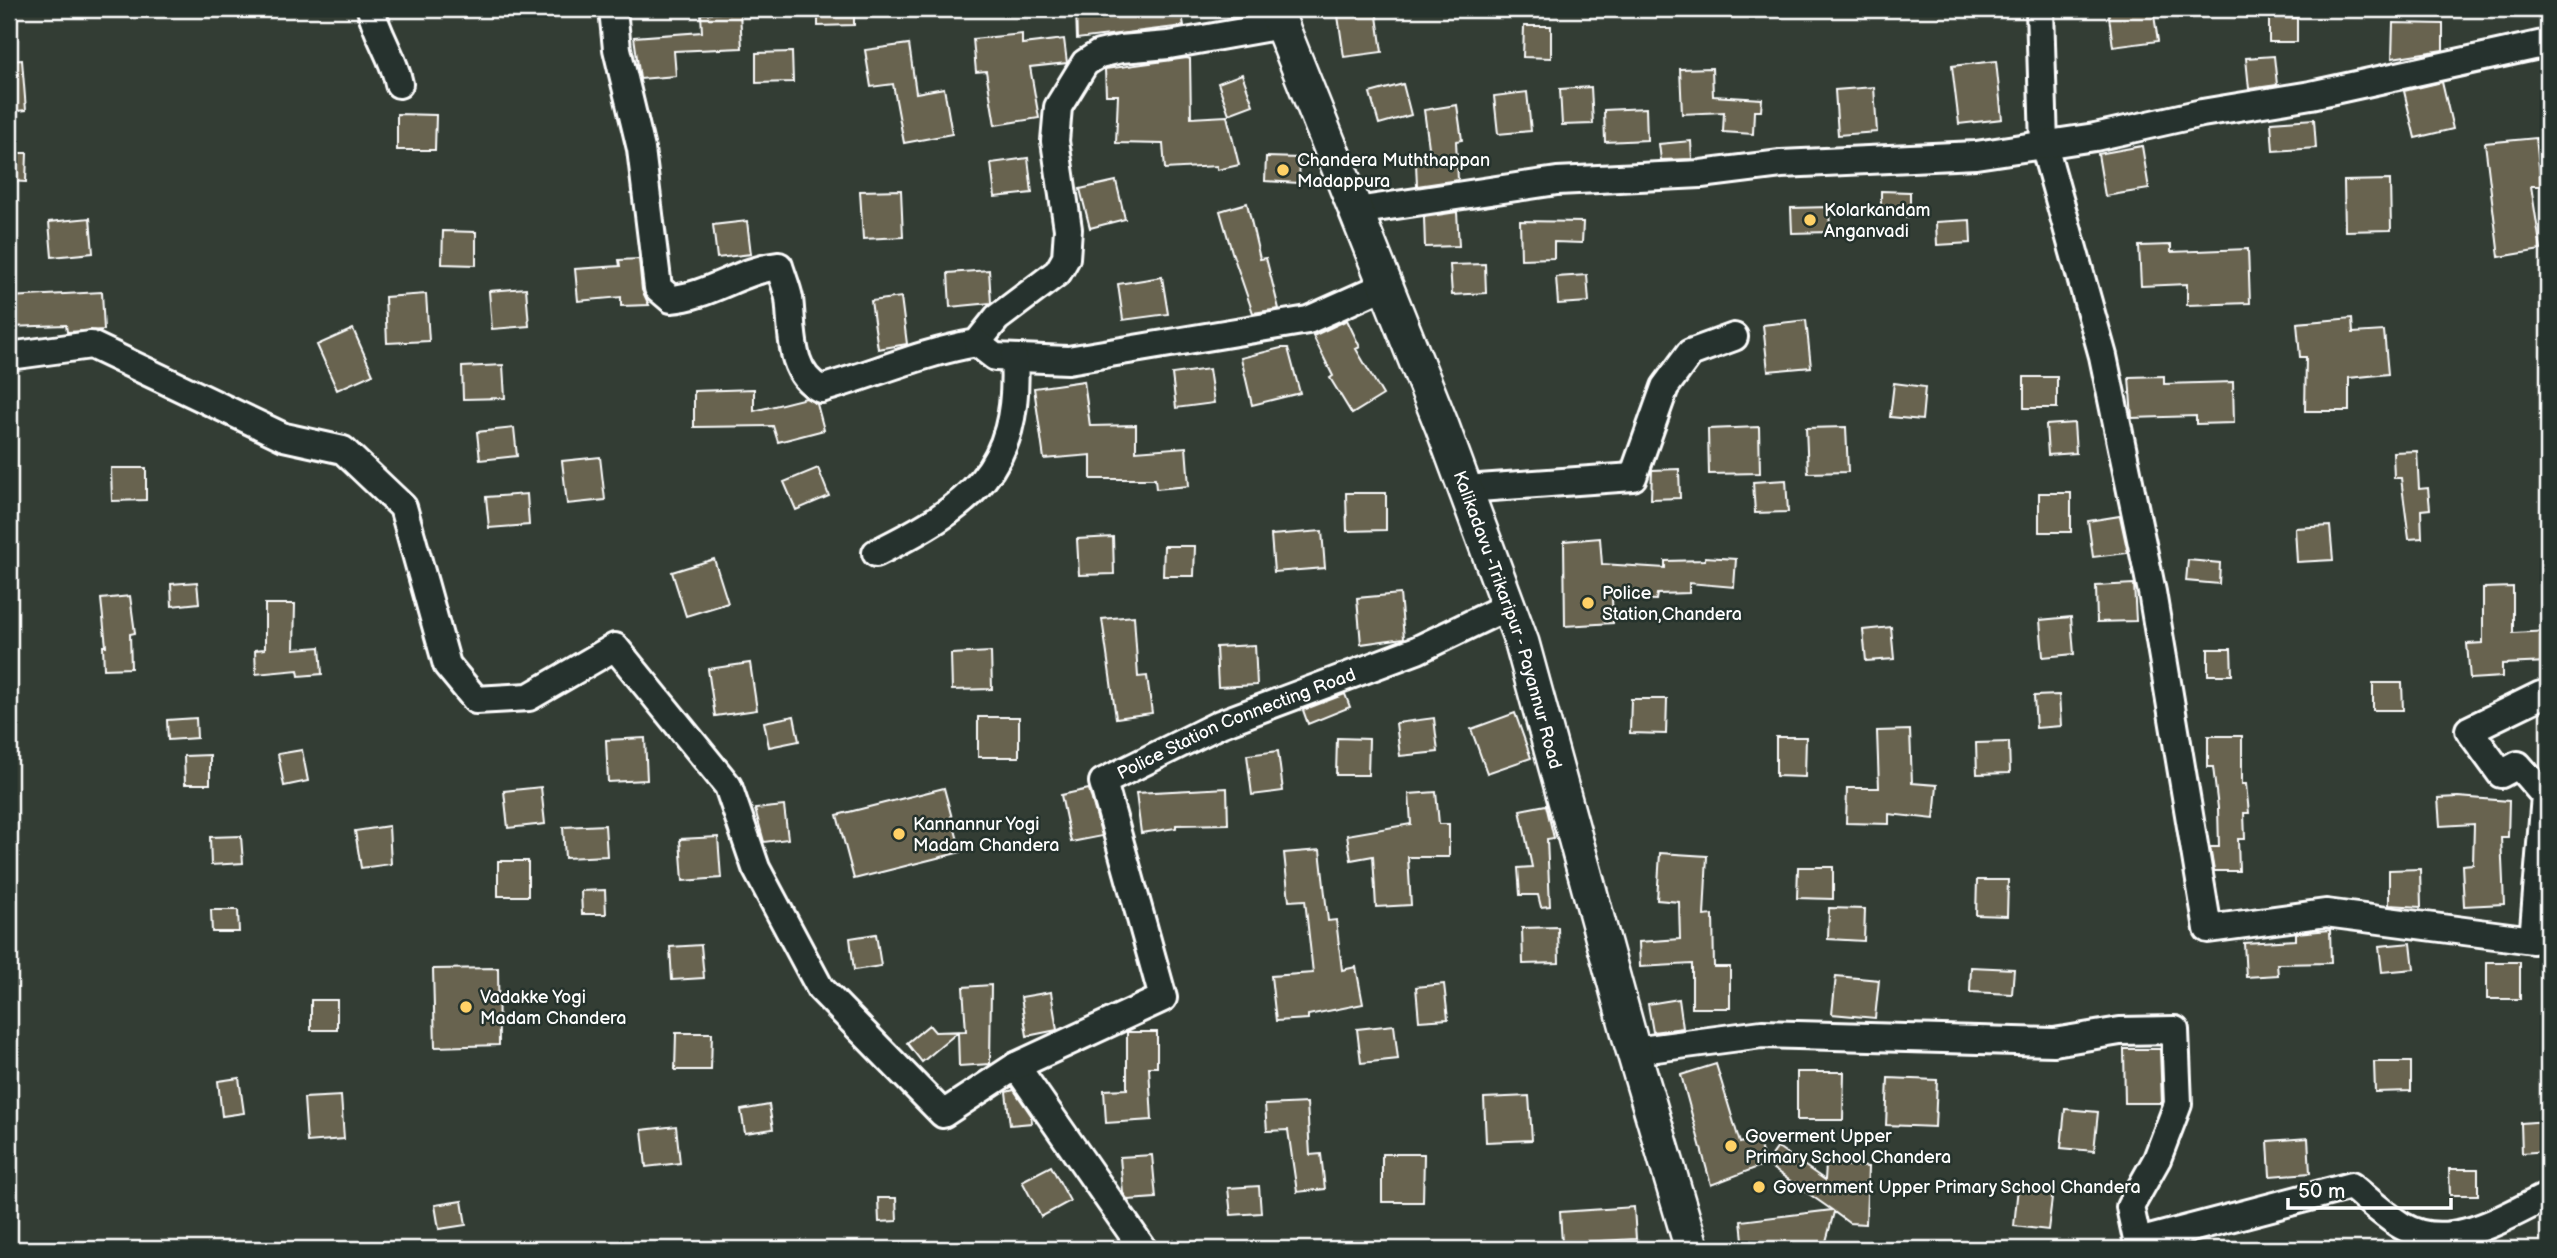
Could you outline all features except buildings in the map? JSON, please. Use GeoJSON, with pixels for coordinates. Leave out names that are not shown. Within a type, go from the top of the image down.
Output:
{"type":"FeatureCollection","features":[{"type":"Feature","properties":{"kind":"main road","name":"Kalikadavu -Trikaripur - Payannur Road"},"geometry":{"type":"LineString","coordinates":[[1278,17],[1386,285],[1522,643],[1633,1051],[1692,1249]]}},
{"type":"Feature","properties":{"kind":"street"},"geometry":{"type":"LineString","coordinates":[[371,9],[375,31],[396,69],[399,84]]}},
{"type":"Feature","properties":{"kind":"street"},"geometry":{"type":"LineString","coordinates":[[613,9],[617,49],[641,149],[658,288],[671,299],[692,297],[754,269],[779,266],[789,297],[798,365],[811,384],[821,389],[870,375],[932,350],[977,342],[997,318],[1058,272],[1066,258],[1068,229],[1055,141],[1058,107],[1085,63],[1099,54],[1121,49],[1169,45],[1278,17]]}},
{"type":"Feature","properties":{"kind":"street"},"geometry":{"type":"LineString","coordinates":[[2040,9],[2044,145],[2103,356],[2152,592],[2208,929],[2326,913],[2533,940],[2545,796],[2518,765],[2501,774],[2469,730],[2541,695]]}},
{"type":"Feature","properties":{"kind":"street"},"geometry":{"type":"LineString","coordinates":[[1356,211],[1557,181],[1701,174],[1781,164],[1976,155],[2044,145],[2311,94],[2548,43]]}},
{"type":"Feature","properties":{"kind":"street"},"geometry":{"type":"LineString","coordinates":[[977,342],[995,357],[1068,360],[1308,320],[1386,285]]}},
{"type":"Feature","properties":{"kind":"street"},"geometry":{"type":"LineString","coordinates":[[1465,489],[1633,477],[1665,387],[1690,353],[1734,338]]}},
{"type":"Feature","properties":{"kind":"street"},"geometry":{"type":"LineString","coordinates":[[9,356],[91,345],[285,437],[343,450],[403,507],[447,665],[475,700],[529,696],[615,647],[727,786],[757,868],[820,988],[943,1114],[1016,1066],[1143,1249]]}},
{"type":"Feature","properties":{"kind":"street"},"geometry":{"type":"LineString","coordinates":[[876,553],[926,528],[977,490],[1009,430],[1016,395],[1014,358]]}},
{"type":"Feature","properties":{"kind":"street","name":"Police Station Connecting Road"},"geometry":{"type":"LineString","coordinates":[[1016,1066],[1163,998],[1102,782],[1220,724],[1417,650],[1508,606]]}},
{"type":"Feature","properties":{"kind":"street"},"geometry":{"type":"LineString","coordinates":[[1633,1051],[1762,1034],[2054,1042],[2120,1031],[2175,1030],[2178,1104],[2157,1159],[2130,1207],[2139,1246],[2351,1186],[2404,1227],[2440,1236],[2481,1228],[2548,1196]]}},
{"type":"Feature","properties":{"kind":"place","name":"Chandera Muththappan Madappura"},"geometry":{"type":"Point","coordinates":[1283,170]}},
{"type":"Feature","properties":{"kind":"place","name":"Kolarkandam Anganvadi"},"geometry":{"type":"Point","coordinates":[1810,220]}},
{"type":"Feature","properties":{"kind":"place","name":"Police Station,Chandera"},"geometry":{"type":"Point","coordinates":[1588,603]}},
{"type":"Feature","properties":{"kind":"place","name":"Kannannur Yogi Madam Chandera"},"geometry":{"type":"Point","coordinates":[899,834]}},
{"type":"Feature","properties":{"kind":"place","name":"Vadakke Yogi Madam Chandera"},"geometry":{"type":"Point","coordinates":[466,1007]}},
{"type":"Feature","properties":{"kind":"place","name":"Goverment Upper Primary School Chandera"},"geometry":{"type":"Point","coordinates":[1731,1146]}},
{"type":"Feature","properties":{"kind":"place","name":"Government Upper Primary School Chandera"},"geometry":{"type":"Point","coordinates":[1759,1187]}}]}
